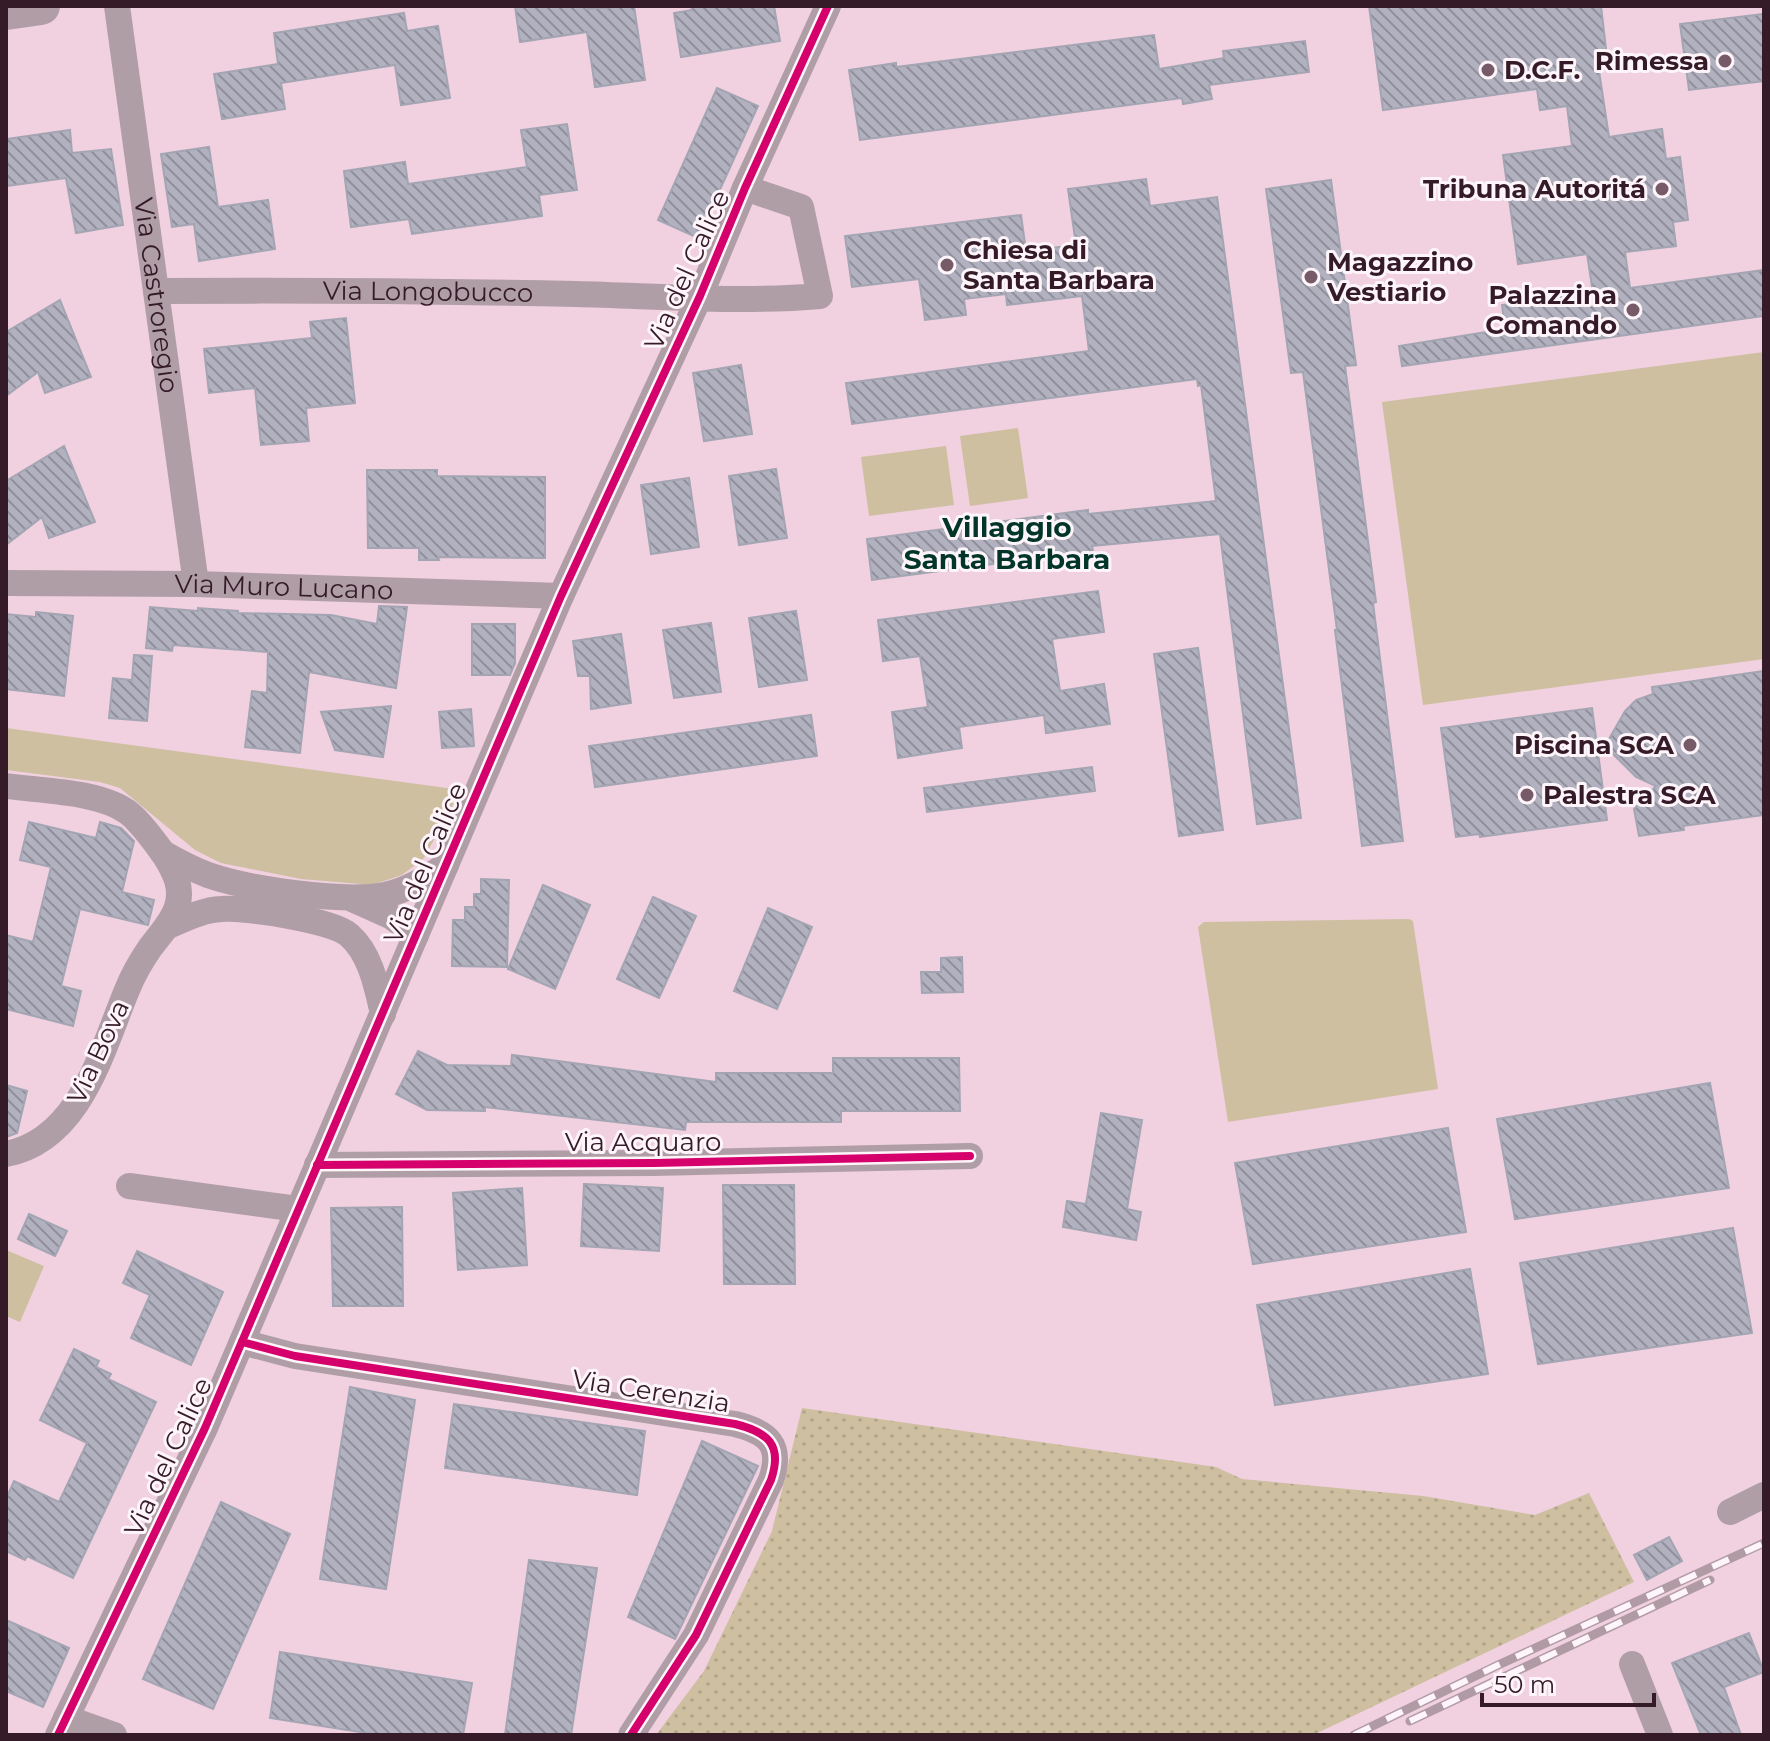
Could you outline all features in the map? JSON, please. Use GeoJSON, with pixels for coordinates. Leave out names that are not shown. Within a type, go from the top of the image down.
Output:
{"type":"FeatureCollection","features":[{"type":"Feature","properties":{"kind":"street"},"geometry":{"type":"LineString","coordinates":[[6,11],[41,6]]}},
{"type":"Feature","properties":{"kind":"street","name":"Via Castroregio"},"geometry":{"type":"LineString","coordinates":[[117,6],[196,584]]}},
{"type":"Feature","properties":{"kind":"street","name":"Via del Calice"},"geometry":{"type":"LineString","coordinates":[[62,1727],[205,1428],[561,596],[700,296],[745,188],[828,6]]}},
{"type":"Feature","properties":{"kind":"street","name":"Via Longobucco"},"geometry":{"type":"LineString","coordinates":[[156,291],[343,289],[700,296],[770,301],[820,296],[801,207],[745,188]]}},
{"type":"Feature","properties":{"kind":"street","name":"Via Muro Lucano"},"geometry":{"type":"LineString","coordinates":[[6,583],[196,584],[561,596]]}},
{"type":"Feature","properties":{"kind":"street","name":"Via Bova"},"geometry":{"type":"LineString","coordinates":[[6,786],[75,795],[115,805],[131,815],[163,853],[179,887],[177,910],[132,977],[106,1043],[76,1105],[42,1139],[22,1150],[6,1154]]}},
{"type":"Feature","properties":{"kind":"street","name":"Via Bova"},"geometry":{"type":"LineString","coordinates":[[163,853],[200,872],[231,882],[349,898],[398,891],[446,865]]}},
{"type":"Feature","properties":{"kind":"street","name":"Via Bova"},"geometry":{"type":"LineString","coordinates":[[349,898],[392,917],[412,946]]}},
{"type":"Feature","properties":{"kind":"street"},"geometry":{"type":"LineString","coordinates":[[168,926],[200,913],[230,909],[327,924],[373,948],[412,946]]}},
{"type":"Feature","properties":{"kind":"street"},"geometry":{"type":"LineString","coordinates":[[351,936],[372,973],[383,1014]]}},
{"type":"Feature","properties":{"kind":"street","name":"Via Acquaro"},"geometry":{"type":"LineString","coordinates":[[317,1165],[970,1156]]}},
{"type":"Feature","properties":{"kind":"street"},"geometry":{"type":"LineString","coordinates":[[129,1186],[298,1209]]}},
{"type":"Feature","properties":{"kind":"street","name":"Via Cerenzia"},"geometry":{"type":"LineString","coordinates":[[242,1342],[295,1356],[735,1424],[753,1429],[769,1440],[776,1457],[774,1472],[764,1494],[696,1635],[631,1735]]}},
{"type":"Feature","properties":{"kind":"street"},"geometry":{"type":"LineString","coordinates":[[1730,1512],[1764,1495]]}},
{"type":"Feature","properties":{"kind":"street"},"geometry":{"type":"LineString","coordinates":[[1632,1664],[1660,1735]]}},
{"type":"Feature","properties":{"kind":"street"},"geometry":{"type":"LineString","coordinates":[[62,1727],[114,1735]]}},
{"type":"Feature","properties":{"kind":"shaded area"},"geometry":{"type":"Polygon","coordinates":[[[1764,352],[1764,659],[1423,705],[1382,402],[1764,352]]]}},
{"type":"Feature","properties":{"kind":"shaded area"},"geometry":{"type":"Polygon","coordinates":[[[1018,428],[1028,498],[970,506],[960,436],[1018,428]]]}},
{"type":"Feature","properties":{"kind":"shaded area"},"geometry":{"type":"Polygon","coordinates":[[[946,446],[954,505],[869,516],[861,457],[946,446]]]}},
{"type":"Feature","properties":{"kind":"shaded area"},"geometry":{"type":"Polygon","coordinates":[[[6,728],[461,790],[424,858],[402,875],[372,885],[301,879],[221,863],[195,850],[120,788],[100,782],[6,770],[6,728]]]}},
{"type":"Feature","properties":{"kind":"shaded area"},"geometry":{"type":"Polygon","coordinates":[[[1413,921],[1438,1089],[1228,1122],[1198,927],[1204,922],[1413,921]]]}},
{"type":"Feature","properties":{"kind":"shaded area"},"geometry":{"type":"Polygon","coordinates":[[[6,1250],[44,1266],[20,1322],[6,1316],[6,1250]]]}},
{"type":"Feature","properties":{"kind":"shaded area"},"geometry":{"type":"Polygon","coordinates":[[[802,1408],[1216,1467],[1242,1479],[1423,1496],[1535,1515],[1589,1493],[1634,1582],[1313,1735],[656,1735],[704,1671],[772,1531],[802,1408]]]}},
{"type":"Feature","properties":{"kind":"building"},"geometry":{"type":"Polygon","coordinates":[[[515,6],[586,6],[586,9],[634,6],[645,80],[595,87],[587,32],[520,42],[515,6]]]}},
{"type":"Feature","properties":{"kind":"building"},"geometry":{"type":"Polygon","coordinates":[[[691,6],[774,6],[780,41],[681,57],[674,13],[692,10],[691,6]]]}},
{"type":"Feature","properties":{"kind":"building"},"geometry":{"type":"Polygon","coordinates":[[[1369,6],[1601,6],[1606,49],[1596,51],[1609,137],[1662,129],[1666,159],[1680,157],[1688,220],[1673,222],[1676,246],[1625,252],[1630,288],[1764,270],[1764,316],[1402,366],[1399,346],[1505,329],[1502,305],[1593,293],[1587,254],[1518,264],[1503,155],[1572,146],[1567,106],[1540,110],[1537,89],[1383,110],[1369,6]]]}},
{"type":"Feature","properties":{"kind":"building"},"geometry":{"type":"Polygon","coordinates":[[[404,13],[407,31],[438,26],[450,98],[401,105],[395,65],[281,83],[285,109],[222,119],[214,74],[278,64],[274,33],[404,13]]]}},
{"type":"Feature","properties":{"kind":"building","name":"Rimessa"},"geometry":{"type":"Polygon","coordinates":[[[1764,14],[1764,81],[1689,90],[1680,24],[1764,14]]]}},
{"type":"Feature","properties":{"kind":"building"},"geometry":{"type":"Polygon","coordinates":[[[1154,35],[1159,69],[1224,58],[1223,51],[1305,41],[1309,72],[1209,85],[1212,99],[1183,104],[1182,98],[860,140],[849,70],[1154,35]]]}},
{"type":"Feature","properties":{"kind":"building"},"geometry":{"type":"Polygon","coordinates":[[[717,88],[758,106],[698,238],[658,220],[717,88]]]}},
{"type":"Feature","properties":{"kind":"building"},"geometry":{"type":"Polygon","coordinates":[[[567,124],[577,190],[539,195],[542,216],[412,234],[409,219],[351,227],[344,171],[405,162],[408,184],[527,167],[521,130],[567,124]]]}},
{"type":"Feature","properties":{"kind":"building"},"geometry":{"type":"Polygon","coordinates":[[[70,130],[72,153],[111,149],[123,225],[76,233],[66,178],[6,186],[6,139],[70,130]]]}},
{"type":"Feature","properties":{"kind":"building"},"geometry":{"type":"Polygon","coordinates":[[[209,147],[218,207],[268,200],[275,249],[199,261],[194,224],[172,227],[161,154],[209,147]]]}},
{"type":"Feature","properties":{"kind":"building"},"geometry":{"type":"Polygon","coordinates":[[[1146,179],[1150,206],[1217,197],[1301,818],[1257,824],[1220,534],[1092,546],[1093,551],[872,580],[867,539],[1088,510],[1088,514],[1216,501],[1201,385],[1198,386],[1197,379],[852,424],[846,383],[1089,351],[1082,296],[1007,305],[1006,294],[964,299],[966,315],[925,320],[919,279],[852,287],[845,236],[1021,215],[1026,251],[1076,245],[1068,189],[1146,179]]]}},
{"type":"Feature","properties":{"kind":"building"},"geometry":{"type":"Polygon","coordinates":[[[1331,180],[1356,365],[1345,366],[1403,841],[1362,846],[1303,372],[1291,373],[1266,189],[1331,180]]]}},
{"type":"Feature","properties":{"kind":"building"},"geometry":{"type":"Polygon","coordinates":[[[60,300],[91,377],[45,393],[38,372],[6,396],[6,332],[60,300]]]}},
{"type":"Feature","properties":{"kind":"building"},"geometry":{"type":"Polygon","coordinates":[[[346,318],[355,403],[306,408],[309,441],[261,445],[255,388],[209,393],[204,349],[312,338],[310,322],[346,318]]]}},
{"type":"Feature","properties":{"kind":"building"},"geometry":{"type":"Polygon","coordinates":[[[741,365],[752,434],[704,441],[693,373],[741,365]]]}},
{"type":"Feature","properties":{"kind":"building"},"geometry":{"type":"Polygon","coordinates":[[[64,446],[95,522],[49,538],[42,517],[6,545],[6,481],[64,446]]]}},
{"type":"Feature","properties":{"kind":"building"},"geometry":{"type":"Polygon","coordinates":[[[776,469],[787,538],[739,545],[729,476],[776,469]]]}},
{"type":"Feature","properties":{"kind":"building"},"geometry":{"type":"Polygon","coordinates":[[[367,470],[437,470],[437,476],[545,477],[545,558],[438,557],[439,560],[419,560],[419,548],[368,548],[367,470]]]}},
{"type":"Feature","properties":{"kind":"building"},"geometry":{"type":"Polygon","coordinates":[[[689,478],[699,547],[651,554],[641,485],[689,478]]]}},
{"type":"Feature","properties":{"kind":"building"},"geometry":{"type":"Polygon","coordinates":[[[1098,591],[1104,632],[1052,639],[1060,691],[1104,684],[1110,724],[1046,733],[1044,715],[959,727],[962,748],[898,758],[892,712],[928,707],[920,656],[883,661],[878,620],[1098,591]]]}},
{"type":"Feature","properties":{"kind":"building"},"geometry":{"type":"Polygon","coordinates":[[[379,606],[407,607],[396,688],[309,672],[300,753],[245,747],[252,691],[267,693],[268,652],[173,645],[172,651],[146,648],[150,607],[331,615],[377,624],[379,606]]]}},
{"type":"Feature","properties":{"kind":"building"},"geometry":{"type":"Polygon","coordinates":[[[796,611],[807,680],[759,687],[749,618],[796,611]]]}},
{"type":"Feature","properties":{"kind":"building"},"geometry":{"type":"Polygon","coordinates":[[[36,612],[73,616],[64,696],[6,689],[6,614],[36,617],[36,612]]]}},
{"type":"Feature","properties":{"kind":"building"},"geometry":{"type":"Polygon","coordinates":[[[711,623],[721,692],[674,698],[663,630],[711,623]]]}},
{"type":"Feature","properties":{"kind":"building"},"geometry":{"type":"Polygon","coordinates":[[[472,624],[515,624],[515,663],[510,675],[472,675],[472,624]]]}},
{"type":"Feature","properties":{"kind":"building"},"geometry":{"type":"Polygon","coordinates":[[[621,634],[631,703],[591,709],[590,676],[578,676],[573,641],[621,634]]]}},
{"type":"Feature","properties":{"kind":"building"},"geometry":{"type":"Polygon","coordinates":[[[1198,648],[1223,830],[1179,836],[1154,654],[1198,648]]]}},
{"type":"Feature","properties":{"kind":"building"},"geometry":{"type":"Polygon","coordinates":[[[134,655],[152,656],[147,721],[109,718],[113,678],[132,680],[134,655]]]}},
{"type":"Feature","properties":{"kind":"building","name":"Piscina SCA"},"geometry":{"type":"Polygon","coordinates":[[[1764,671],[1764,815],[1683,826],[1684,830],[1639,836],[1634,809],[1656,786],[1636,777],[1605,746],[1625,711],[1636,700],[1653,694],[1652,687],[1764,671]]]}},
{"type":"Feature","properties":{"kind":"building"},"geometry":{"type":"Polygon","coordinates":[[[391,706],[383,757],[335,750],[321,712],[391,706]]]}},
{"type":"Feature","properties":{"kind":"building","name":"Palestra SCA"},"geometry":{"type":"Polygon","coordinates":[[[1592,708],[1607,820],[1480,837],[1479,834],[1456,837],[1441,728],[1592,708]]]}},
{"type":"Feature","properties":{"kind":"building"},"geometry":{"type":"Polygon","coordinates":[[[471,709],[474,746],[442,748],[439,712],[471,709]]]}},
{"type":"Feature","properties":{"kind":"building"},"geometry":{"type":"Polygon","coordinates":[[[811,715],[817,756],[595,787],[589,746],[811,715]]]}},
{"type":"Feature","properties":{"kind":"building"},"geometry":{"type":"Polygon","coordinates":[[[1092,767],[1095,791],[927,812],[924,788],[1092,767]]]}},
{"type":"Feature","properties":{"kind":"building"},"geometry":{"type":"Polygon","coordinates":[[[29,822],[96,838],[100,822],[121,828],[134,841],[122,892],[154,900],[148,925],[80,909],[61,986],[81,991],[73,1026],[6,1009],[6,935],[33,942],[51,867],[20,860],[29,822]]]}},
{"type":"Feature","properties":{"kind":"building"},"geometry":{"type":"Polygon","coordinates":[[[481,879],[509,880],[507,967],[452,966],[453,920],[465,920],[465,907],[474,907],[474,894],[481,894],[481,879]]]}},
{"type":"Feature","properties":{"kind":"building"},"geometry":{"type":"Polygon","coordinates":[[[543,885],[590,905],[555,989],[508,969],[543,885]]]}},
{"type":"Feature","properties":{"kind":"building"},"geometry":{"type":"Polygon","coordinates":[[[653,897],[696,916],[659,998],[617,979],[653,897]]]}},
{"type":"Feature","properties":{"kind":"building"},"geometry":{"type":"Polygon","coordinates":[[[768,908],[812,927],[777,1009],[734,991],[768,908]]]}},
{"type":"Feature","properties":{"kind":"building"},"geometry":{"type":"Polygon","coordinates":[[[962,957],[963,992],[922,993],[921,972],[941,972],[941,958],[962,957]]]}},
{"type":"Feature","properties":{"kind":"building"},"geometry":{"type":"Polygon","coordinates":[[[418,1051],[447,1065],[511,1066],[512,1055],[716,1082],[716,1073],[833,1073],[833,1058],[959,1058],[960,1111],[841,1111],[841,1122],[686,1122],[685,1130],[485,1107],[485,1111],[427,1110],[396,1094],[418,1051]]]}},
{"type":"Feature","properties":{"kind":"building"},"geometry":{"type":"Polygon","coordinates":[[[1710,1083],[1729,1188],[1515,1219],[1497,1119],[1710,1083]]]}},
{"type":"Feature","properties":{"kind":"building"},"geometry":{"type":"Polygon","coordinates":[[[6,1085],[27,1091],[17,1133],[6,1137],[6,1085]]]}},
{"type":"Feature","properties":{"kind":"building"},"geometry":{"type":"Polygon","coordinates":[[[1101,1113],[1142,1120],[1127,1209],[1141,1212],[1136,1240],[1063,1227],[1067,1201],[1086,1204],[1101,1113]]]}},
{"type":"Feature","properties":{"kind":"building"},"geometry":{"type":"Polygon","coordinates":[[[1448,1128],[1466,1232],[1253,1264],[1235,1163],[1448,1128]]]}},
{"type":"Feature","properties":{"kind":"building"},"geometry":{"type":"Polygon","coordinates":[[[584,1184],[663,1188],[659,1251],[581,1246],[584,1184]]]}},
{"type":"Feature","properties":{"kind":"building"},"geometry":{"type":"Polygon","coordinates":[[[723,1185],[794,1185],[795,1284],[724,1284],[723,1185]]]}},
{"type":"Feature","properties":{"kind":"building"},"geometry":{"type":"Polygon","coordinates":[[[522,1188],[527,1265],[458,1270],[453,1193],[522,1188]]]}},
{"type":"Feature","properties":{"kind":"building"},"geometry":{"type":"Polygon","coordinates":[[[402,1207],[403,1306],[333,1306],[331,1208],[402,1207]]]}},
{"type":"Feature","properties":{"kind":"building"},"geometry":{"type":"Polygon","coordinates":[[[29,1214],[67,1231],[55,1256],[18,1239],[29,1214]]]}},
{"type":"Feature","properties":{"kind":"building"},"geometry":{"type":"Polygon","coordinates":[[[1733,1228],[1752,1333],[1538,1364],[1520,1263],[1733,1228]]]}},
{"type":"Feature","properties":{"kind":"building"},"geometry":{"type":"Polygon","coordinates":[[[137,1251],[223,1292],[191,1365],[131,1338],[150,1295],[123,1283],[137,1251]]]}},
{"type":"Feature","properties":{"kind":"building"},"geometry":{"type":"Polygon","coordinates":[[[1470,1269],[1488,1374],[1275,1405],[1257,1305],[1470,1269]]]}},
{"type":"Feature","properties":{"kind":"building"},"geometry":{"type":"Polygon","coordinates":[[[74,1349],[99,1361],[96,1367],[111,1374],[108,1379],[156,1402],[73,1578],[27,1556],[25,1560],[6,1551],[6,1499],[14,1481],[59,1502],[87,1443],[40,1420],[74,1349]]]}},
{"type":"Feature","properties":{"kind":"building"},"geometry":{"type":"Polygon","coordinates":[[[350,1387],[415,1400],[386,1589],[320,1579],[350,1387]]]}},
{"type":"Feature","properties":{"kind":"building"},"geometry":{"type":"Polygon","coordinates":[[[454,1404],[645,1431],[637,1495],[445,1468],[454,1404]]]}},
{"type":"Feature","properties":{"kind":"building"},"geometry":{"type":"Polygon","coordinates":[[[702,1441],[758,1466],[675,1639],[628,1617],[702,1441]]]}},
{"type":"Feature","properties":{"kind":"building"},"geometry":{"type":"Polygon","coordinates":[[[221,1502],[290,1534],[213,1709],[143,1679],[221,1502]]]}},
{"type":"Feature","properties":{"kind":"building"},"geometry":{"type":"Polygon","coordinates":[[[1669,1537],[1682,1561],[1647,1580],[1634,1555],[1669,1537]]]}},
{"type":"Feature","properties":{"kind":"building"},"geometry":{"type":"Polygon","coordinates":[[[529,1560],[597,1568],[571,1735],[505,1735],[529,1560]]]}},
{"type":"Feature","properties":{"kind":"building"},"geometry":{"type":"Polygon","coordinates":[[[6,1620],[69,1648],[43,1707],[6,1691],[6,1620]]]}},
{"type":"Feature","properties":{"kind":"building"},"geometry":{"type":"Polygon","coordinates":[[[1749,1633],[1764,1672],[1724,1687],[1741,1735],[1701,1735],[1672,1663],[1749,1633]]]}},
{"type":"Feature","properties":{"kind":"building"},"geometry":{"type":"Polygon","coordinates":[[[280,1652],[472,1683],[463,1735],[379,1735],[270,1718],[280,1652]]]}},
{"type":"Feature","properties":{"kind":"railway"},"geometry":{"type":"LineString","coordinates":[[1354,1735],[1764,1543]]}},
{"type":"Feature","properties":{"kind":"railway"},"geometry":{"type":"LineString","coordinates":[[1410,1721],[1710,1580]]}},
{"type":"Feature","properties":{"kind":"cycle path"},"geometry":{"type":"LineString","coordinates":[[58,1735],[205,1428],[561,596],[700,296],[745,188],[828,6]]}},
{"type":"Feature","properties":{"kind":"cycle path"},"geometry":{"type":"LineString","coordinates":[[317,1165],[654,1163],[970,1156]]}},
{"type":"Feature","properties":{"kind":"cycle path"},"geometry":{"type":"LineString","coordinates":[[242,1342],[295,1356],[735,1424],[756,1431],[770,1442],[775,1458],[771,1480],[696,1635],[631,1735]]}},
{"type":"Feature","properties":{"kind":"place","name":"Rimessa"},"geometry":{"type":"Point","coordinates":[1725,61]}},
{"type":"Feature","properties":{"kind":"place","name":"D.C.F."},"geometry":{"type":"Point","coordinates":[1488,70]}},
{"type":"Feature","properties":{"kind":"place","name":"Tribuna Autoritá"},"geometry":{"type":"Point","coordinates":[1662,189]}},
{"type":"Feature","properties":{"kind":"place","name":"Chiesa di Santa Barbara"},"geometry":{"type":"Point","coordinates":[947,265]}},
{"type":"Feature","properties":{"kind":"place","name":"Magazzino Vestiario"},"geometry":{"type":"Point","coordinates":[1311,277]}},
{"type":"Feature","properties":{"kind":"place","name":"Palazzina Comando"},"geometry":{"type":"Point","coordinates":[1633,310]}},
{"type":"Feature","properties":{"kind":"place","name":"Piscina SCA"},"geometry":{"type":"Point","coordinates":[1690,745]}},
{"type":"Feature","properties":{"kind":"place","name":"Palestra SCA"},"geometry":{"type":"Point","coordinates":[1527,795]}},
{"type":"Feature","properties":{"kind":"district","name":"Villaggio Santa Barbara"},"geometry":{"type":"Point","coordinates":[1007,543]}}]}
